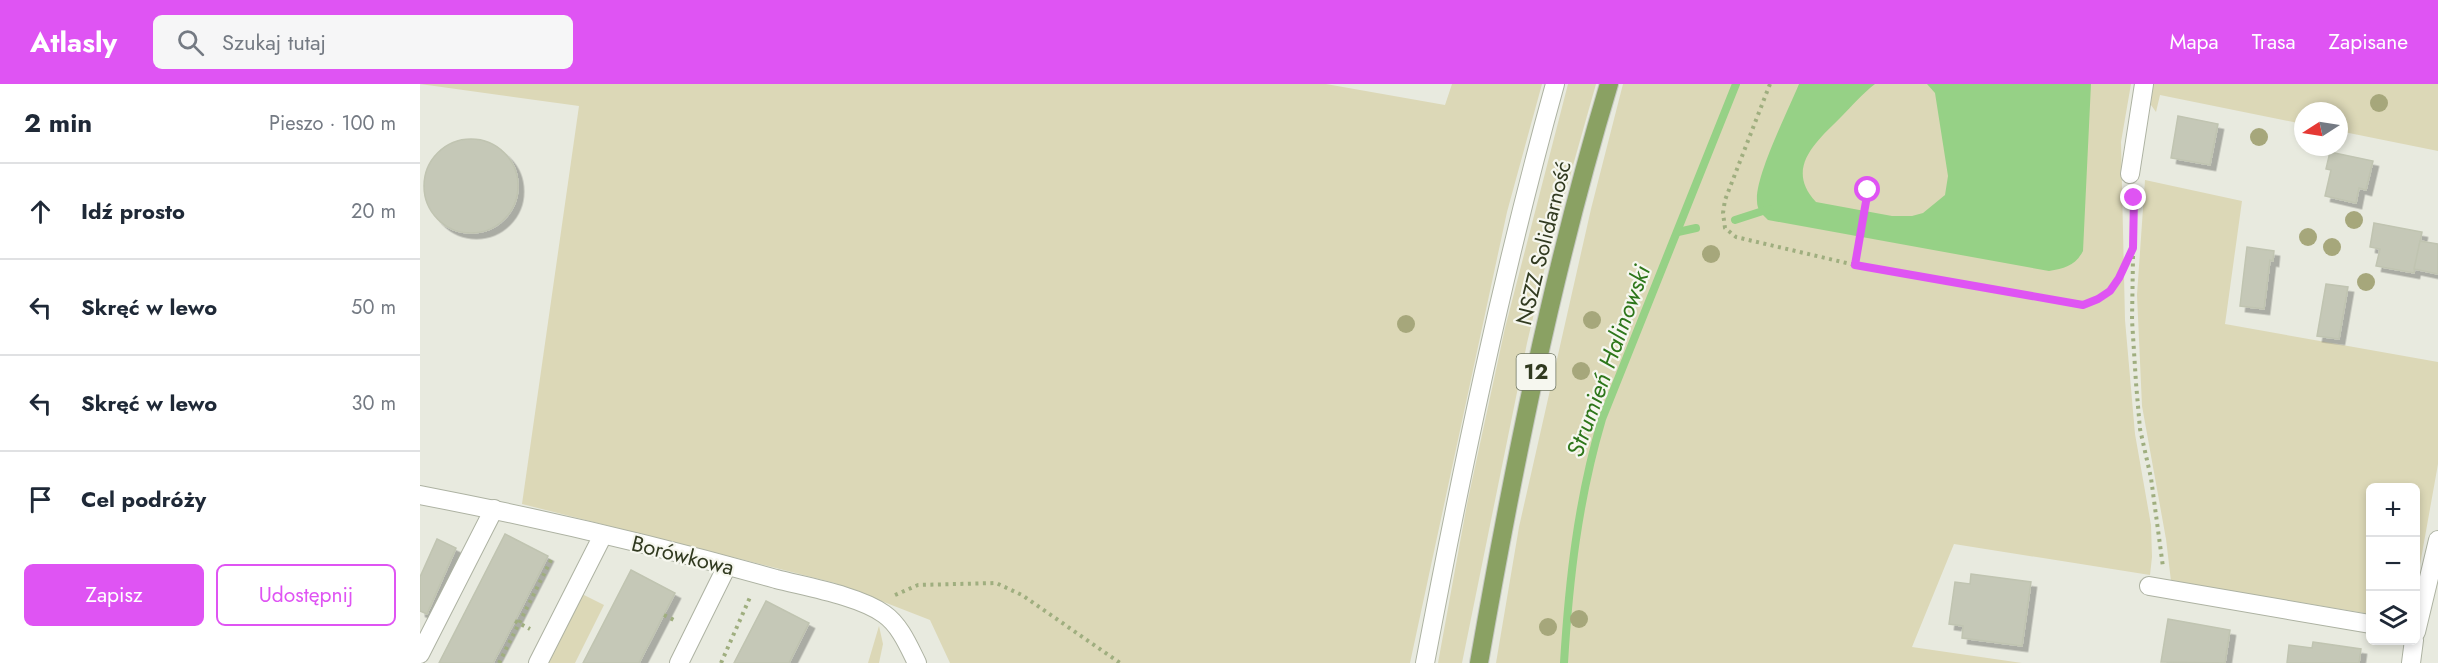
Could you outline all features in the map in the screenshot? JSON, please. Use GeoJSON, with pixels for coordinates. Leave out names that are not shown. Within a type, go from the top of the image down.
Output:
{"type":"FeatureCollection","features":[{"type":"Feature","properties":{"kind":"main road","name":"NSZZ Solidarność"},"geometry":{"type":"LineString","coordinates":[[1479,663],[1516,465],[1550,309],[1609,84]]}},
{"type":"Feature","properties":{"kind":"street"},"geometry":{"type":"LineString","coordinates":[[1425,663],[1465,455],[1504,280],[1555,84]]}},
{"type":"Feature","properties":{"kind":"street"},"geometry":{"type":"LineString","coordinates":[[2130,174],[2144,84]]}},
{"type":"Feature","properties":{"kind":"street","name":"Borówkowa"},"geometry":{"type":"LineString","coordinates":[[420,495],[494,509],[728,566],[870,607],[885,615],[899,630],[917,663]]}},
{"type":"Feature","properties":{"kind":"street"},"geometry":{"type":"LineString","coordinates":[[420,654],[428,624],[494,509]]}},
{"type":"Feature","properties":{"kind":"street"},"geometry":{"type":"LineString","coordinates":[[538,663],[603,535]]}},
{"type":"Feature","properties":{"kind":"street"},"geometry":{"type":"LineString","coordinates":[[2420,612],[2438,540]]}},
{"type":"Feature","properties":{"kind":"street"},"geometry":{"type":"LineString","coordinates":[[679,663],[728,566]]}},
{"type":"Feature","properties":{"kind":"street"},"geometry":{"type":"LineString","coordinates":[[2157,587],[2366,623]]}},
{"type":"Feature","properties":{"kind":"street"},"geometry":{"type":"LineString","coordinates":[[2411,663],[2413,645]]}},
{"type":"Feature","properties":{"kind":"path"},"geometry":{"type":"LineString","coordinates":[[1770,84],[1725,200],[1723,213],[1725,228],[1736,237],[1855,265],[2083,305],[2110,291],[2119,278],[2133,248]]}},
{"type":"Feature","properties":{"kind":"path"},"geometry":{"type":"LineString","coordinates":[[2130,174],[2134,198],[2132,320],[2140,429],[2161,540],[2157,587]]}},
{"type":"Feature","properties":{"kind":"path"},"geometry":{"type":"LineString","coordinates":[[1855,265],[1868,190]]}},
{"type":"Feature","properties":{"kind":"path"},"geometry":{"type":"LineString","coordinates":[[499,663],[552,558]]}},
{"type":"Feature","properties":{"kind":"path"},"geometry":{"type":"LineString","coordinates":[[721,663],[760,574]]}},
{"type":"Feature","properties":{"kind":"path"},"geometry":{"type":"LineString","coordinates":[[870,607],[918,585],[996,583],[1022,595],[1120,663]]}},
{"type":"Feature","properties":{"kind":"shaded area"},"geometry":{"type":"Polygon","coordinates":[[[420,84],[1326,84],[1445,105],[1452,84],[1542,84],[1507,212],[1410,663],[950,663],[930,620],[835,583],[522,504],[579,106],[420,84]]]}},
{"type":"Feature","properties":{"kind":"shaded area"},"geometry":{"type":"Polygon","coordinates":[[[1568,84],[1596,84],[1548,254],[1527,343],[1462,663],[1438,663],[1467,504],[1505,328],[1568,84]]]}},
{"type":"Feature","properties":{"kind":"shaded area"},"geometry":{"type":"Polygon","coordinates":[[[1623,84],[2131,84],[2121,142],[2125,320],[2135,434],[2151,525],[2150,575],[1954,544],[1912,647],[2022,663],[1496,663],[1519,527],[1591,209],[1623,84]]]}},
{"type":"Feature","properties":{"kind":"shaded area"},"geometry":{"type":"Polygon","coordinates":[[[1799,84],[1875,84],[1822,136],[1808,156],[1803,178],[1807,190],[1816,202],[1892,216],[1912,216],[1923,213],[1945,195],[1948,176],[1935,93],[1927,84],[2091,84],[2083,251],[2077,260],[2069,265],[2049,271],[1768,220],[1760,212],[1757,201],[1761,176],[1799,84]]]}},
{"type":"Feature","properties":{"kind":"shaded area"},"geometry":{"type":"Polygon","coordinates":[[[2152,84],[2438,84],[2438,151],[2348,133],[2348,102],[2294,102],[2294,122],[2160,95],[2156,112],[2151,105],[2152,84]]]}},
{"type":"Feature","properties":{"kind":"shaded area"},"geometry":{"type":"Polygon","coordinates":[[[2145,180],[2242,201],[2225,324],[2438,362],[2438,464],[2420,565],[2420,483],[2366,483],[2366,613],[2171,581],[2166,539],[2142,406],[2137,295],[2145,180]]]}},
{"type":"Feature","properties":{"kind":"shaded area"},"geometry":{"type":"Polygon","coordinates":[[[582,594],[604,605],[575,663],[547,663],[582,594]]]}},
{"type":"Feature","properties":{"kind":"shaded area"},"geometry":{"type":"Polygon","coordinates":[[[879,626],[883,644],[879,663],[868,663],[879,626]]]}},
{"type":"Feature","properties":{"kind":"building"},"geometry":{"type":"Polygon","coordinates":[[[2178,116],[2218,124],[2210,165],[2171,158],[2178,116]]]}},
{"type":"Feature","properties":{"kind":"building"},"geometry":{"type":"Polygon","coordinates":[[[462,139],[480,139],[505,152],[515,168],[518,186],[515,204],[505,220],[480,233],[462,233],[437,220],[424,195],[424,177],[437,152],[462,139]]]}},
{"type":"Feature","properties":{"kind":"building"},"geometry":{"type":"Polygon","coordinates":[[[2329,156],[2348,156],[2373,161],[2366,190],[2359,188],[2356,203],[2325,196],[2331,170],[2326,169],[2329,156]]]}},
{"type":"Feature","properties":{"kind":"building"},"geometry":{"type":"Polygon","coordinates":[[[2374,223],[2422,232],[2414,273],[2376,266],[2380,249],[2370,247],[2374,223]]]}},
{"type":"Feature","properties":{"kind":"building"},"geometry":{"type":"Polygon","coordinates":[[[2420,241],[2438,244],[2438,274],[2414,269],[2420,241]]]}},
{"type":"Feature","properties":{"kind":"building"},"geometry":{"type":"Polygon","coordinates":[[[2247,247],[2274,251],[2273,261],[2270,260],[2264,309],[2240,306],[2247,247]]]}},
{"type":"Feature","properties":{"kind":"building"},"geometry":{"type":"Polygon","coordinates":[[[2326,284],[2348,287],[2339,339],[2317,336],[2326,284]]]}},
{"type":"Feature","properties":{"kind":"building"},"geometry":{"type":"Polygon","coordinates":[[[505,534],[548,556],[515,621],[493,663],[439,663],[505,534]]]}},
{"type":"Feature","properties":{"kind":"building"},"geometry":{"type":"Polygon","coordinates":[[[437,539],[456,548],[427,614],[420,611],[420,577],[437,539]]]}},
{"type":"Feature","properties":{"kind":"building"},"geometry":{"type":"Polygon","coordinates":[[[631,570],[675,593],[639,663],[583,663],[631,570]]]}},
{"type":"Feature","properties":{"kind":"building"},"geometry":{"type":"Polygon","coordinates":[[[1971,574],[2031,582],[2022,646],[1962,638],[1963,626],[1949,624],[1955,582],[1970,584],[1971,574]]]}},
{"type":"Feature","properties":{"kind":"building"},"geometry":{"type":"Polygon","coordinates":[[[766,601],[809,623],[789,663],[734,663],[766,601]]]}},
{"type":"Feature","properties":{"kind":"building"},"geometry":{"type":"Polygon","coordinates":[[[2168,619],[2230,630],[2225,663],[2161,662],[2168,619]]]}},
{"type":"Feature","properties":{"kind":"building"},"geometry":{"type":"Polygon","coordinates":[[[2313,642],[2361,649],[2359,663],[2287,663],[2289,645],[2312,648],[2313,642]]]}},
{"type":"Feature","properties":{"kind":"waterway","name":"Strumień Halinowski"},"geometry":{"type":"LineString","coordinates":[[1564,663],[1576,540],[1587,480],[1602,419],[1736,84]]}},
{"type":"Feature","properties":{"kind":"waterway"},"geometry":{"type":"LineString","coordinates":[[1735,220],[1769,209]]}},
{"type":"Feature","properties":{"kind":"waterway"},"geometry":{"type":"LineString","coordinates":[[1678,232],[1696,228]]}},
{"type":"Feature","properties":{"kind":"route"},"geometry":{"type":"LineString","coordinates":[[1868,190],[1855,265],[2083,305],[2110,291],[2119,278],[2133,248],[2134,198]]}}]}
